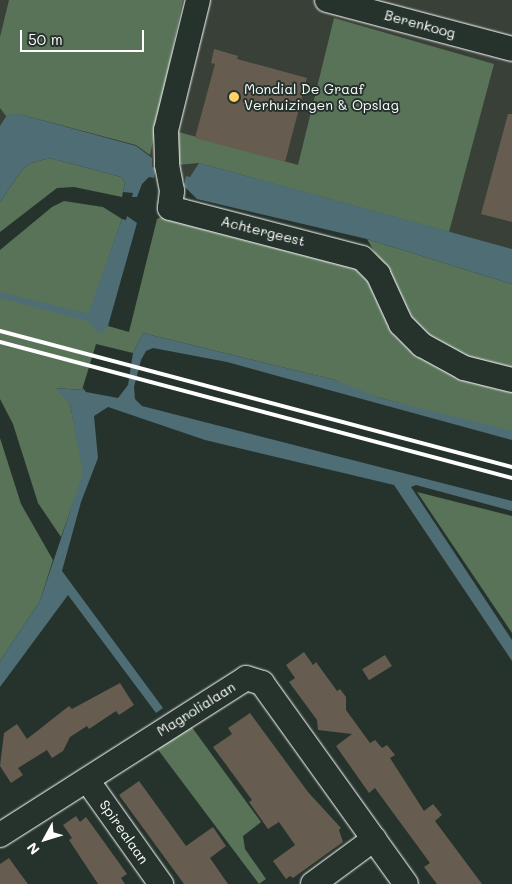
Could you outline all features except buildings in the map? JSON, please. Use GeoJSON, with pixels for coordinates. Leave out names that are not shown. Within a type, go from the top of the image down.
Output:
{"type":"FeatureCollection","features":[{"type":"Feature","properties":{"kind":"street","name":"Achtergeest"},"geometry":{"type":"LineString","coordinates":[[198,0],[166,130],[167,165],[172,191],[170,208],[362,258],[378,274],[401,324],[422,345],[464,368],[512,380]]}},
{"type":"Feature","properties":{"kind":"street","name":"Berenkoog"},"geometry":{"type":"LineString","coordinates":[[327,0],[396,9],[512,49]]}},
{"type":"Feature","properties":{"kind":"street","name":"Magnolialaan"},"geometry":{"type":"LineString","coordinates":[[0,834],[246,678],[262,683],[406,884]]}},
{"type":"Feature","properties":{"kind":"street","name":"Spirealaan"},"geometry":{"type":"LineString","coordinates":[[87,780],[161,884]]}},
{"type":"Feature","properties":{"kind":"street"},"geometry":{"type":"LineString","coordinates":[[313,884],[374,839]]}},
{"type":"Feature","properties":{"kind":"shaded area"},"geometry":{"type":"Polygon","coordinates":[[[0,0],[512,0],[512,267],[29,139],[0,171],[0,0]]]}},
{"type":"Feature","properties":{"kind":"green space"},"geometry":{"type":"Polygon","coordinates":[[[9,0],[183,0],[150,155],[136,145],[19,114],[6,116],[0,108],[0,37],[9,0]]]}},
{"type":"Feature","properties":{"kind":"green space"},"geometry":{"type":"Polygon","coordinates":[[[334,18],[494,64],[449,232],[199,163],[176,165],[175,131],[298,165],[334,18]]]}},
{"type":"Feature","properties":{"kind":"green space"},"geometry":{"type":"Polygon","coordinates":[[[50,158],[121,177],[125,182],[122,197],[74,187],[57,188],[0,232],[0,202],[22,170],[31,163],[50,158]]]}},
{"type":"Feature","properties":{"kind":"green space"},"geometry":{"type":"Polygon","coordinates":[[[64,201],[103,207],[122,219],[89,314],[101,331],[108,326],[129,332],[157,219],[168,214],[360,263],[390,314],[512,389],[512,434],[358,392],[335,380],[143,333],[133,353],[96,344],[82,390],[56,388],[70,404],[84,473],[61,537],[38,503],[13,424],[0,399],[0,250],[52,207],[64,201]]]}},
{"type":"Feature","properties":{"kind":"green space"},"geometry":{"type":"Polygon","coordinates":[[[367,239],[512,284],[512,369],[496,368],[447,350],[417,326],[367,239]]]}},
{"type":"Feature","properties":{"kind":"green space"},"geometry":{"type":"Polygon","coordinates":[[[0,438],[21,504],[53,560],[40,601],[0,661],[0,438]]]}},
{"type":"Feature","properties":{"kind":"green space"},"geometry":{"type":"Polygon","coordinates":[[[417,492],[512,516],[512,633],[417,492]]]}},
{"type":"Feature","properties":{"kind":"green space"},"geometry":{"type":"Polygon","coordinates":[[[191,726],[261,822],[243,836],[245,849],[266,879],[259,884],[156,747],[191,726]]]}},
{"type":"Feature","properties":{"kind":"water"},"geometry":{"type":"Polygon","coordinates":[[[19,114],[136,146],[152,158],[152,167],[156,168],[154,178],[149,177],[142,184],[137,197],[132,197],[133,193],[123,192],[125,182],[121,177],[50,158],[31,163],[22,170],[0,202],[0,126],[7,115],[19,114]]]}},
{"type":"Feature","properties":{"kind":"water"},"geometry":{"type":"Polygon","coordinates":[[[199,163],[512,249],[512,284],[367,239],[197,199],[184,186],[186,176],[190,177],[199,163]]]}},
{"type":"Feature","properties":{"kind":"water"},"geometry":{"type":"Polygon","coordinates":[[[127,216],[137,223],[108,326],[101,334],[87,321],[0,298],[0,292],[88,314],[122,219],[126,220],[127,216]]]}},
{"type":"Feature","properties":{"kind":"water"},"geometry":{"type":"Polygon","coordinates":[[[143,333],[335,380],[380,398],[512,431],[512,440],[227,362],[153,348],[146,351],[141,360],[134,387],[135,399],[142,406],[512,501],[512,511],[416,485],[411,487],[512,640],[512,661],[394,485],[205,440],[108,407],[94,416],[98,458],[81,502],[62,571],[163,708],[156,713],[68,595],[0,687],[0,661],[40,601],[83,473],[70,404],[55,388],[82,390],[83,388],[86,392],[118,398],[128,385],[133,353],[143,333]]]}},
{"type":"Feature","properties":{"kind":"railway"},"geometry":{"type":"LineString","coordinates":[[0,331],[512,467]]}},
{"type":"Feature","properties":{"kind":"railway"},"geometry":{"type":"LineString","coordinates":[[0,342],[512,478]]}},
{"type":"Feature","properties":{"kind":"place","name":"Mondial De Graaf Verhuizingen & Opslag"},"geometry":{"type":"Point","coordinates":[234,97]}}]}
